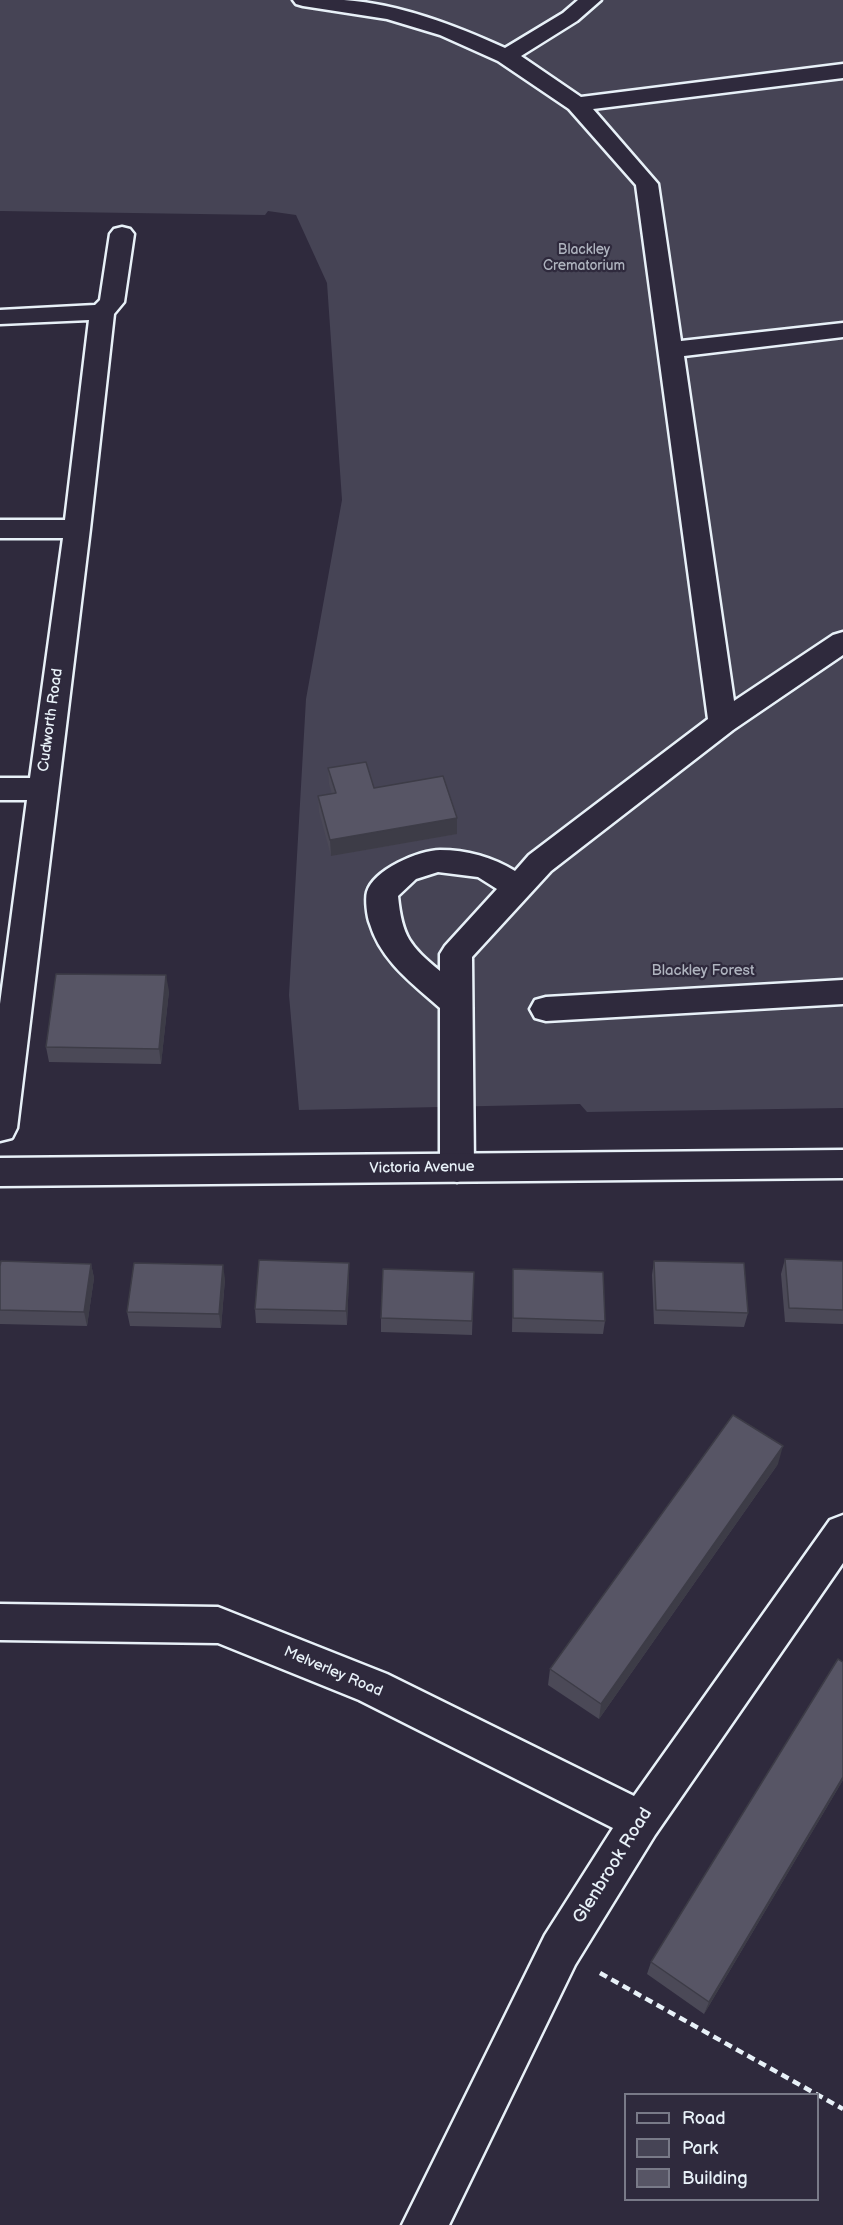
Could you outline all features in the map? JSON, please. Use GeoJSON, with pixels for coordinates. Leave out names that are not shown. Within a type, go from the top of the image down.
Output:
{"type":"FeatureCollection","features":[{"type":"Feature","properties":{"kind":"street"},"geometry":{"type":"LineString","coordinates":[[303,0],[332,3],[399,16],[448,30],[506,56],[576,104],[647,184],[723,723]]}},
{"type":"Feature","properties":{"kind":"street"},"geometry":{"type":"LineString","coordinates":[[506,56],[570,17],[591,0]]}},
{"type":"Feature","properties":{"kind":"street"},"geometry":{"type":"LineString","coordinates":[[576,104],[843,71]]}},
{"type":"Feature","properties":{"kind":"street","name":"Cudworth Road"},"geometry":{"type":"LineString","coordinates":[[0,1128],[77,529],[102,312],[112,302],[122,234]]}},
{"type":"Feature","properties":{"kind":"street"},"geometry":{"type":"LineString","coordinates":[[0,317],[102,312]]}},
{"type":"Feature","properties":{"kind":"street"},"geometry":{"type":"LineString","coordinates":[[671,350],[843,330]]}},
{"type":"Feature","properties":{"kind":"street"},"geometry":{"type":"LineString","coordinates":[[0,529],[77,529]]}},
{"type":"Feature","properties":{"kind":"street"},"geometry":{"type":"LineString","coordinates":[[457,1168],[456,954],[540,863],[723,723],[843,642]]}},
{"type":"Feature","properties":{"kind":"street"},"geometry":{"type":"LineString","coordinates":[[0,789],[42,789]]}},
{"type":"Feature","properties":{"kind":"street"},"geometry":{"type":"LineString","coordinates":[[456,1003],[404,958],[385,924],[382,893],[405,871],[438,861],[484,867],[517,887]]}},
{"type":"Feature","properties":{"kind":"street"},"geometry":{"type":"LineString","coordinates":[[546,1009],[843,992]]}},
{"type":"Feature","properties":{"kind":"street","name":"Victoria Avenue"},"geometry":{"type":"LineString","coordinates":[[0,1172],[843,1164]]}},
{"type":"Feature","properties":{"kind":"street","name":"Glenbrook Road"},"geometry":{"type":"LineString","coordinates":[[425,2225],[560,1950],[641,1821],[843,1532]]}},
{"type":"Feature","properties":{"kind":"street","name":"Melverley Road"},"geometry":{"type":"LineString","coordinates":[[0,1622],[218,1625],[373,1686],[641,1821]]}},
{"type":"Feature","properties":{"kind":"path"},"geometry":{"type":"LineString","coordinates":[[560,1950],[815,2093]]}},
{"type":"Feature","properties":{"kind":"path"},"geometry":{"type":"LineString","coordinates":[[819,2096],[843,2109]]}},
{"type":"Feature","properties":{"kind":"green space","name":"Blackley Crematorium"},"geometry":{"type":"Polygon","coordinates":[[[0,0],[843,0],[843,1108],[587,1112],[580,1104],[299,1110],[289,995],[306,699],[342,500],[327,283],[296,215],[268,211],[265,215],[0,211],[0,0]]]}},
{"type":"Feature","properties":{"kind":"building"},"geometry":{"type":"Polygon","coordinates":[[[366,762],[374,788],[443,776],[457,818],[330,840],[318,796],[336,793],[328,768],[366,762]]]}},
{"type":"Feature","properties":{"kind":"building"},"geometry":{"type":"Polygon","coordinates":[[[56,974],[166,975],[159,1049],[46,1047],[56,974]]]}},
{"type":"Feature","properties":{"kind":"building"},"geometry":{"type":"Polygon","coordinates":[[[785,1259],[843,1261],[843,1310],[789,1308],[785,1259]]]}},
{"type":"Feature","properties":{"kind":"building"},"geometry":{"type":"Polygon","coordinates":[[[259,1260],[349,1263],[346,1311],[255,1309],[259,1260]]]}},
{"type":"Feature","properties":{"kind":"building"},"geometry":{"type":"Polygon","coordinates":[[[1,1261],[91,1264],[84,1312],[0,1310],[1,1261]]]}},
{"type":"Feature","properties":{"kind":"building"},"geometry":{"type":"Polygon","coordinates":[[[654,1261],[744,1263],[748,1313],[656,1310],[654,1261]]]}},
{"type":"Feature","properties":{"kind":"building"},"geometry":{"type":"Polygon","coordinates":[[[134,1263],[223,1265],[219,1314],[127,1312],[134,1263]]]}},
{"type":"Feature","properties":{"kind":"building"},"geometry":{"type":"Polygon","coordinates":[[[383,1269],[474,1272],[472,1321],[381,1318],[383,1269]]]}},
{"type":"Feature","properties":{"kind":"building"},"geometry":{"type":"Polygon","coordinates":[[[513,1269],[603,1272],[605,1321],[513,1318],[513,1269]]]}},
{"type":"Feature","properties":{"kind":"building"},"geometry":{"type":"Polygon","coordinates":[[[733,1415],[783,1446],[601,1704],[550,1669],[733,1415]]]}},
{"type":"Feature","properties":{"kind":"building"},"geometry":{"type":"Polygon","coordinates":[[[838,1659],[843,1662],[843,1777],[709,2002],[651,1962],[838,1659]]]}},
{"type":"Feature","properties":{"kind":"park label","name":"Blackley Forest"},"geometry":{"type":"Point","coordinates":[703,971]}}]}
